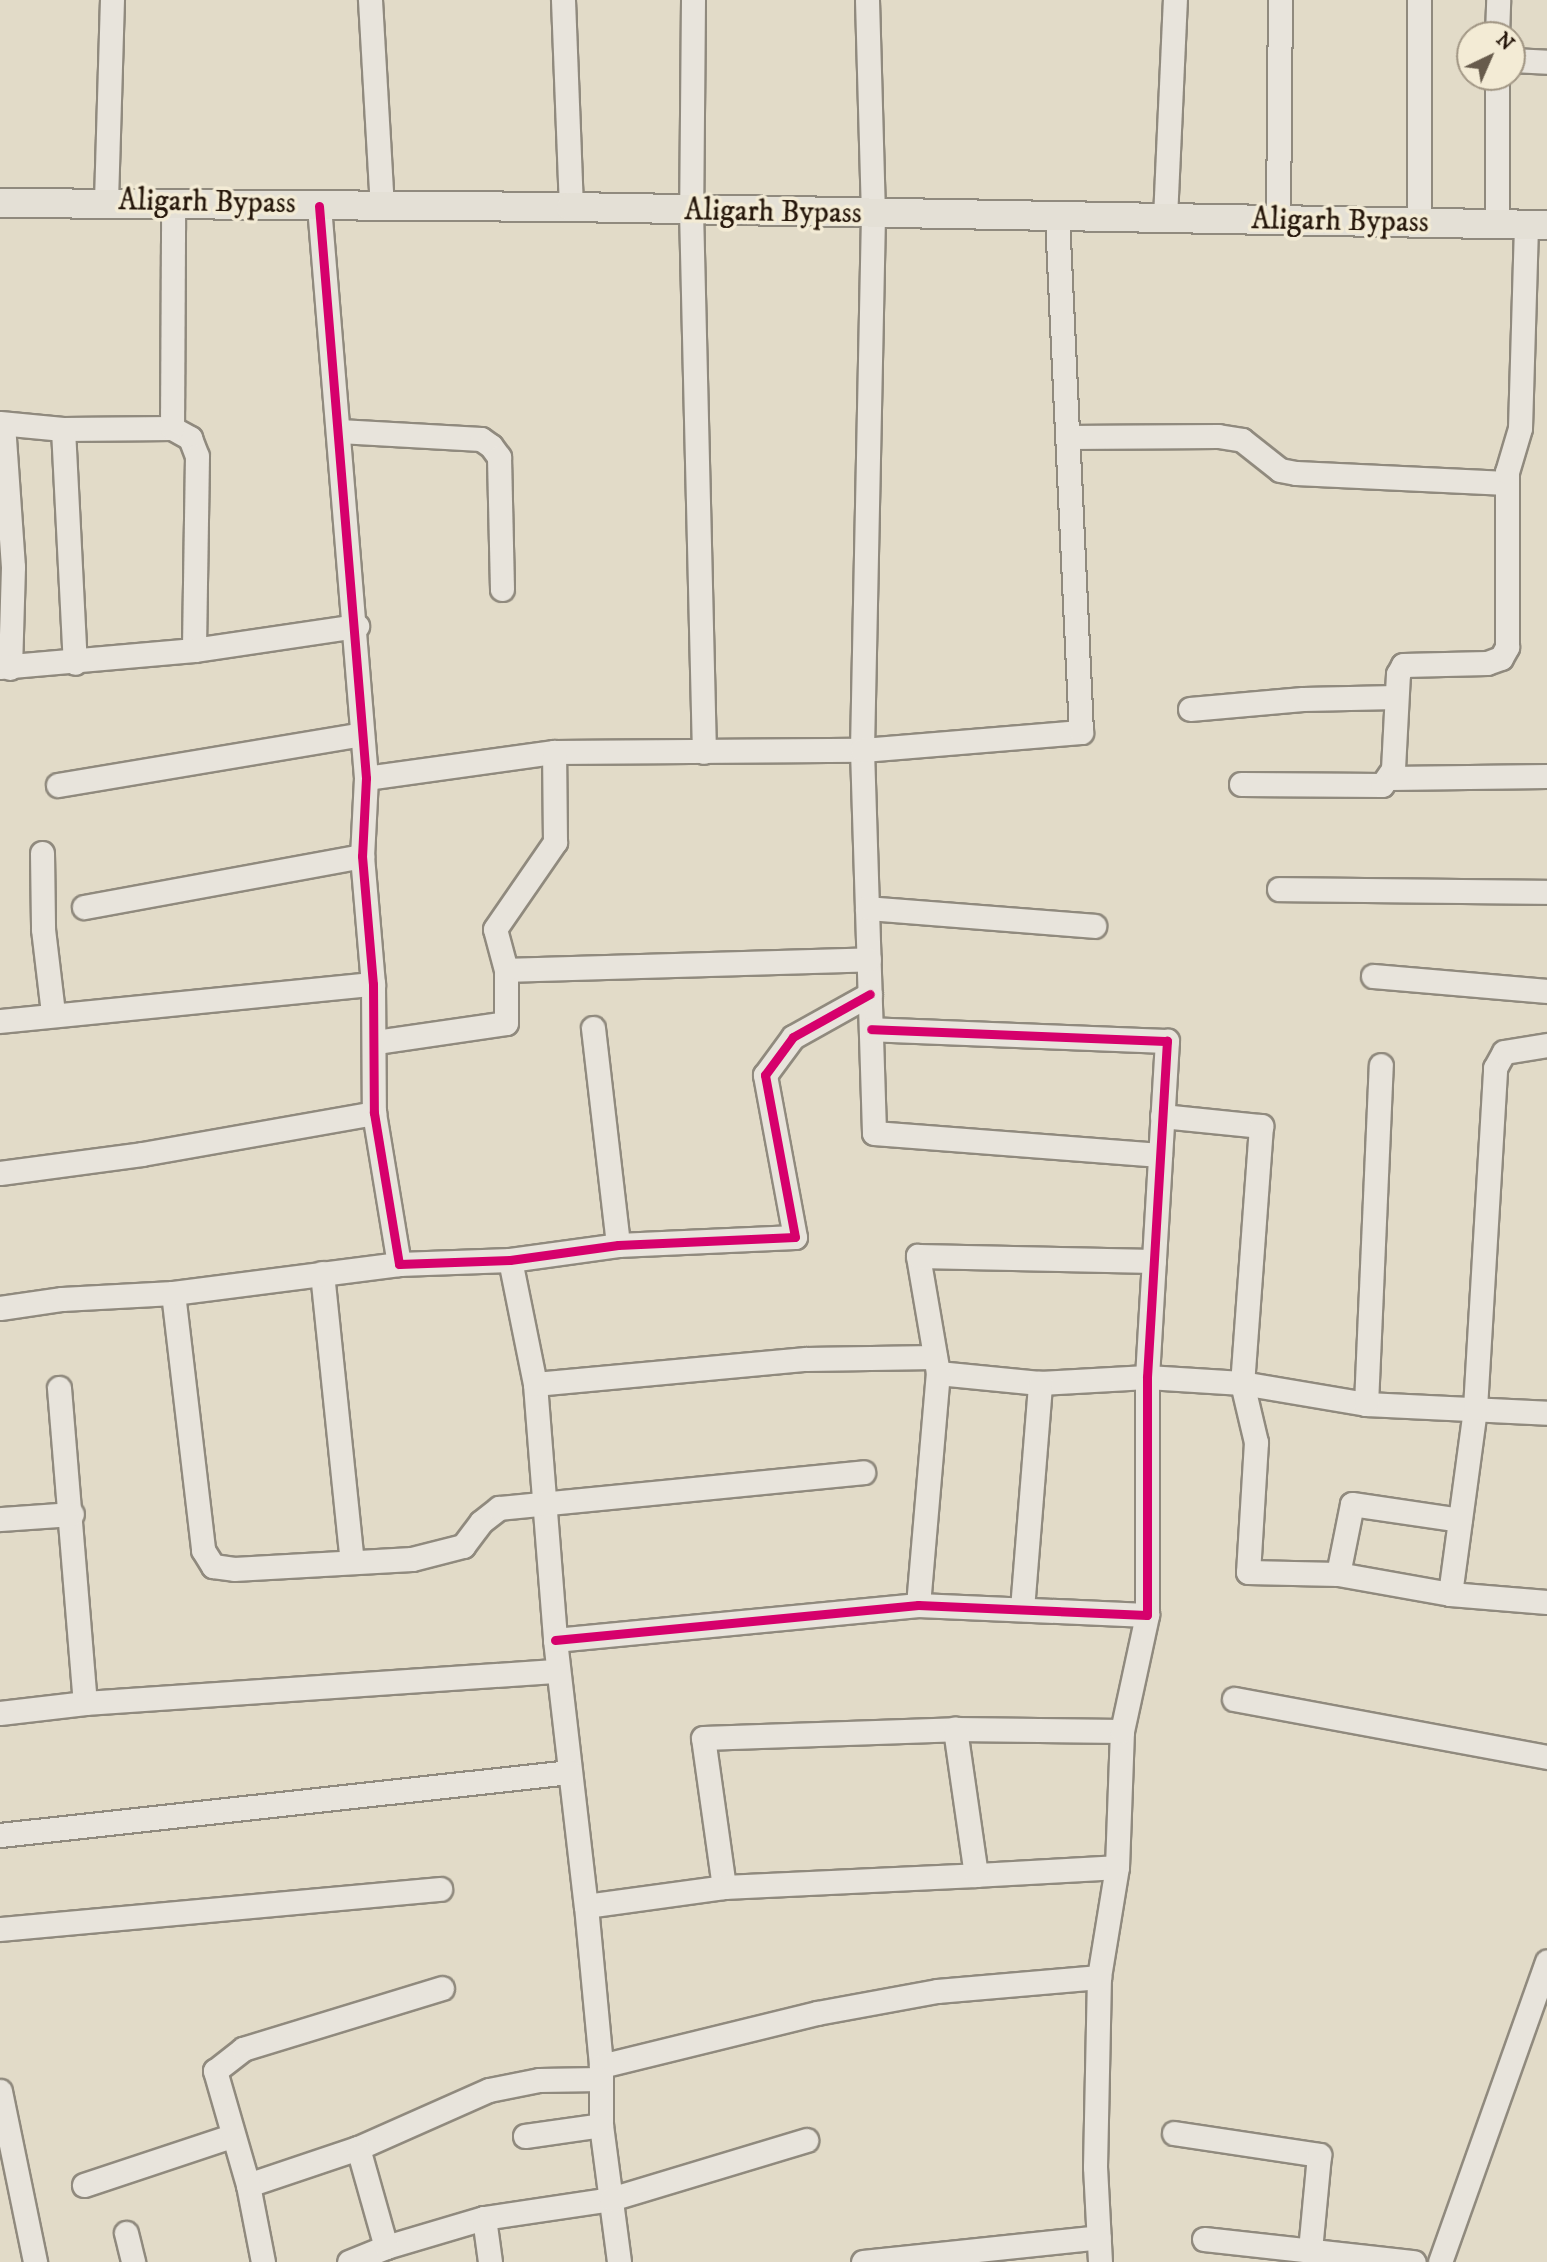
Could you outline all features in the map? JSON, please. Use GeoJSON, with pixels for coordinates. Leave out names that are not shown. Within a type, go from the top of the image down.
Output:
{"type":"FeatureCollection","features":[{"type":"Feature","properties":{"kind":"main road","name":"Aligarh Bypass"},"geometry":{"type":"LineString","coordinates":[[0,203],[106,201],[319,206],[571,207],[873,215],[1537,225]]}},
{"type":"Feature","properties":{"kind":"street"},"geometry":{"type":"LineString","coordinates":[[106,201],[112,0]]}},
{"type":"Feature","properties":{"kind":"street"},"geometry":{"type":"LineString","coordinates":[[370,0],[382,206]]}},
{"type":"Feature","properties":{"kind":"street"},"geometry":{"type":"LineString","coordinates":[[563,0],[571,207]]}},
{"type":"Feature","properties":{"kind":"street"},"geometry":{"type":"LineString","coordinates":[[693,0],[691,210],[704,751]]}},
{"type":"Feature","properties":{"kind":"street"},"geometry":{"type":"LineString","coordinates":[[867,0],[873,215],[862,750],[874,1133],[1160,1155]]}},
{"type":"Feature","properties":{"kind":"street"},"geometry":{"type":"LineString","coordinates":[[1165,218],[1175,0]]}},
{"type":"Feature","properties":{"kind":"street"},"geometry":{"type":"LineString","coordinates":[[1278,220],[1280,0]]}},
{"type":"Feature","properties":{"kind":"street"},"geometry":{"type":"LineString","coordinates":[[1419,0],[1419,225]]}},
{"type":"Feature","properties":{"kind":"street"},"geometry":{"type":"LineString","coordinates":[[1497,21],[1498,0]]}},
{"type":"Feature","properties":{"kind":"street"},"geometry":{"type":"LineString","coordinates":[[1526,61],[1547,62]]}},
{"type":"Feature","properties":{"kind":"street"},"geometry":{"type":"LineString","coordinates":[[1497,91],[1497,224]]}},
{"type":"Feature","properties":{"kind":"street"},"geometry":{"type":"LineString","coordinates":[[172,428],[173,203]]}},
{"type":"Feature","properties":{"kind":"street"},"geometry":{"type":"LineString","coordinates":[[319,206],[357,626],[366,778],[362,856],[376,1042],[374,1113],[399,1264]]}},
{"type":"Feature","properties":{"kind":"street"},"geometry":{"type":"LineString","coordinates":[[366,778],[554,752],[862,750],[1081,732],[1056,216]]}},
{"type":"Feature","properties":{"kind":"street"},"geometry":{"type":"LineString","coordinates":[[1390,778],[1398,674],[1403,665],[1487,663],[1501,658],[1507,647],[1507,483],[1520,428],[1537,225]]}},
{"type":"Feature","properties":{"kind":"street"},"geometry":{"type":"LineString","coordinates":[[194,650],[197,456],[190,438],[172,428],[63,429],[2,424],[7,567],[5,667],[75,663],[194,650],[357,626]]}},
{"type":"Feature","properties":{"kind":"street"},"geometry":{"type":"LineString","coordinates":[[63,429],[75,663]]}},
{"type":"Feature","properties":{"kind":"street"},"geometry":{"type":"LineString","coordinates":[[339,431],[481,439],[491,446],[499,457],[502,589]]}},
{"type":"Feature","properties":{"kind":"street"},"geometry":{"type":"LineString","coordinates":[[1067,437],[1218,436],[1242,440],[1280,470],[1296,473],[1507,483]]}},
{"type":"Feature","properties":{"kind":"street"},"geometry":{"type":"LineString","coordinates":[[1190,709],[1303,699],[1396,697]]}},
{"type":"Feature","properties":{"kind":"street"},"geometry":{"type":"LineString","coordinates":[[58,785],[362,734]]}},
{"type":"Feature","properties":{"kind":"street"},"geometry":{"type":"LineString","coordinates":[[376,1042],[506,1023],[506,970],[495,929],[555,842],[554,752]]}},
{"type":"Feature","properties":{"kind":"street"},"geometry":{"type":"LineString","coordinates":[[1241,784],[1366,787],[1382,785],[1390,778],[1547,776]]}},
{"type":"Feature","properties":{"kind":"street"},"geometry":{"type":"LineString","coordinates":[[42,853],[43,929],[53,1013]]}},
{"type":"Feature","properties":{"kind":"street"},"geometry":{"type":"LineString","coordinates":[[84,907],[362,856]]}},
{"type":"Feature","properties":{"kind":"street"},"geometry":{"type":"LineString","coordinates":[[1279,889],[1547,892]]}},
{"type":"Feature","properties":{"kind":"street"},"geometry":{"type":"LineString","coordinates":[[867,908],[1094,926]]}},
{"type":"Feature","properties":{"kind":"street"},"geometry":{"type":"LineString","coordinates":[[506,970],[869,959]]}},
{"type":"Feature","properties":{"kind":"street"},"geometry":{"type":"LineString","coordinates":[[1373,976],[1547,991]]}},
{"type":"Feature","properties":{"kind":"street"},"geometry":{"type":"LineString","coordinates":[[0,1020],[373,984]]}},
{"type":"Feature","properties":{"kind":"street"},"geometry":{"type":"LineString","coordinates":[[0,1308],[62,1299],[173,1293],[399,1264],[510,1260],[618,1245],[795,1237],[765,1075],[793,1037],[870,994]]}},
{"type":"Feature","properties":{"kind":"street"},"geometry":{"type":"LineString","coordinates":[[593,1028],[618,1245]]}},
{"type":"Feature","properties":{"kind":"street"},"geometry":{"type":"LineString","coordinates":[[871,1030],[1167,1041],[1147,1377],[1147,1615],[1122,1731],[1117,1867],[1099,1977],[1095,2167],[1100,2262]]}},
{"type":"Feature","properties":{"kind":"street"},"geometry":{"type":"LineString","coordinates":[[1450,1594],[1475,1408],[1495,1068],[1504,1052],[1547,1045]]}},
{"type":"Feature","properties":{"kind":"street"},"geometry":{"type":"LineString","coordinates":[[1366,1404],[1381,1065]]}},
{"type":"Feature","properties":{"kind":"street"},"geometry":{"type":"LineString","coordinates":[[0,1173],[142,1154],[374,1113]]}},
{"type":"Feature","properties":{"kind":"street"},"geometry":{"type":"LineString","coordinates":[[1162,1116],[1261,1126],[1242,1383],[1255,1442],[1248,1572],[1338,1574],[1450,1594],[1547,1602]]}},
{"type":"Feature","properties":{"kind":"street"},"geometry":{"type":"LineString","coordinates":[[918,1605],[936,1365],[918,1256],[1154,1261]]}},
{"type":"Feature","properties":{"kind":"street"},"geometry":{"type":"LineString","coordinates":[[510,1260],[535,1384],[555,1640],[586,1906],[601,2073],[601,2125],[620,2262]]}},
{"type":"Feature","properties":{"kind":"street"},"geometry":{"type":"LineString","coordinates":[[322,1273],[352,1561]]}},
{"type":"Feature","properties":{"kind":"street"},"geometry":{"type":"LineString","coordinates":[[173,1293],[203,1550],[213,1566],[234,1569],[443,1554],[463,1546],[481,1522],[499,1508],[546,1501],[863,1472]]}},
{"type":"Feature","properties":{"kind":"street"},"geometry":{"type":"LineString","coordinates":[[535,1384],[806,1359],[936,1365],[1040,1383],[1147,1377],[1242,1383],[1366,1404],[1547,1413]]}},
{"type":"Feature","properties":{"kind":"street"},"geometry":{"type":"LineString","coordinates":[[1022,1609],[1040,1383]]}},
{"type":"Feature","properties":{"kind":"street"},"geometry":{"type":"LineString","coordinates":[[59,1388],[72,1514],[85,1703]]}},
{"type":"Feature","properties":{"kind":"street"},"geometry":{"type":"LineString","coordinates":[[1338,1574],[1352,1504],[1460,1520]]}},
{"type":"Feature","properties":{"kind":"street"},"geometry":{"type":"LineString","coordinates":[[0,1519],[72,1514]]}},
{"type":"Feature","properties":{"kind":"street"},"geometry":{"type":"LineString","coordinates":[[555,1640],[918,1605],[1147,1615]]}},
{"type":"Feature","properties":{"kind":"street"},"geometry":{"type":"LineString","coordinates":[[0,1713],[85,1703],[558,1671]]}},
{"type":"Feature","properties":{"kind":"street"},"geometry":{"type":"LineString","coordinates":[[1234,1699],[1547,1756]]}},
{"type":"Feature","properties":{"kind":"street"},"geometry":{"type":"LineString","coordinates":[[724,1888],[703,1738],[955,1729],[1122,1731]]}},
{"type":"Feature","properties":{"kind":"street"},"geometry":{"type":"LineString","coordinates":[[955,1729],[976,1875]]}},
{"type":"Feature","properties":{"kind":"street"},"geometry":{"type":"LineString","coordinates":[[0,1835],[570,1772]]}},
{"type":"Feature","properties":{"kind":"street"},"geometry":{"type":"LineString","coordinates":[[586,1906],[724,1888],[1117,1867]]}},
{"type":"Feature","properties":{"kind":"street"},"geometry":{"type":"LineString","coordinates":[[0,1929],[440,1889]]}},
{"type":"Feature","properties":{"kind":"street"},"geometry":{"type":"LineString","coordinates":[[1440,2262],[1547,1962]]}},
{"type":"Feature","properties":{"kind":"street"},"geometry":{"type":"LineString","coordinates":[[248,2185],[358,2148],[489,2090],[539,2080],[601,2073],[817,2012],[937,1991],[1099,1977]]}},
{"type":"Feature","properties":{"kind":"street"},"geometry":{"type":"LineString","coordinates":[[263,2262],[248,2185],[231,2136],[215,2071],[227,2058],[442,1988]]}},
{"type":"Feature","properties":{"kind":"street"},"geometry":{"type":"LineString","coordinates":[[0,2091],[4,2133],[35,2262]]}},
{"type":"Feature","properties":{"kind":"street"},"geometry":{"type":"LineString","coordinates":[[525,2136],[601,2125]]}},
{"type":"Feature","properties":{"kind":"street"},"geometry":{"type":"LineString","coordinates":[[1174,2133],[1318,2155],[1310,2250]]}},
{"type":"Feature","properties":{"kind":"street"},"geometry":{"type":"LineString","coordinates":[[84,2185],[231,2136]]}},
{"type":"Feature","properties":{"kind":"street"},"geometry":{"type":"LineString","coordinates":[[349,2262],[386,2246],[484,2218],[611,2199],[806,2140]]}},
{"type":"Feature","properties":{"kind":"street"},"geometry":{"type":"LineString","coordinates":[[358,2148],[386,2246]]}},
{"type":"Feature","properties":{"kind":"street"},"geometry":{"type":"LineString","coordinates":[[484,2218],[490,2262]]}},
{"type":"Feature","properties":{"kind":"street"},"geometry":{"type":"LineString","coordinates":[[126,2232],[133,2262]]}},
{"type":"Feature","properties":{"kind":"street"},"geometry":{"type":"LineString","coordinates":[[863,2262],[1099,2237]]}},
{"type":"Feature","properties":{"kind":"street"},"geometry":{"type":"LineString","coordinates":[[1204,2239],[1414,2262]]}},
{"type":"Feature","properties":{"kind":"cycle path"},"geometry":{"type":"LineString","coordinates":[[319,206],[366,778],[362,856],[373,984],[374,1113],[399,1264],[510,1260],[618,1245],[795,1237],[765,1075],[793,1037],[870,994]]}},
{"type":"Feature","properties":{"kind":"cycle path"},"geometry":{"type":"LineString","coordinates":[[555,1640],[918,1605],[1147,1615],[1147,1377],[1167,1041],[871,1029]]}}]}
